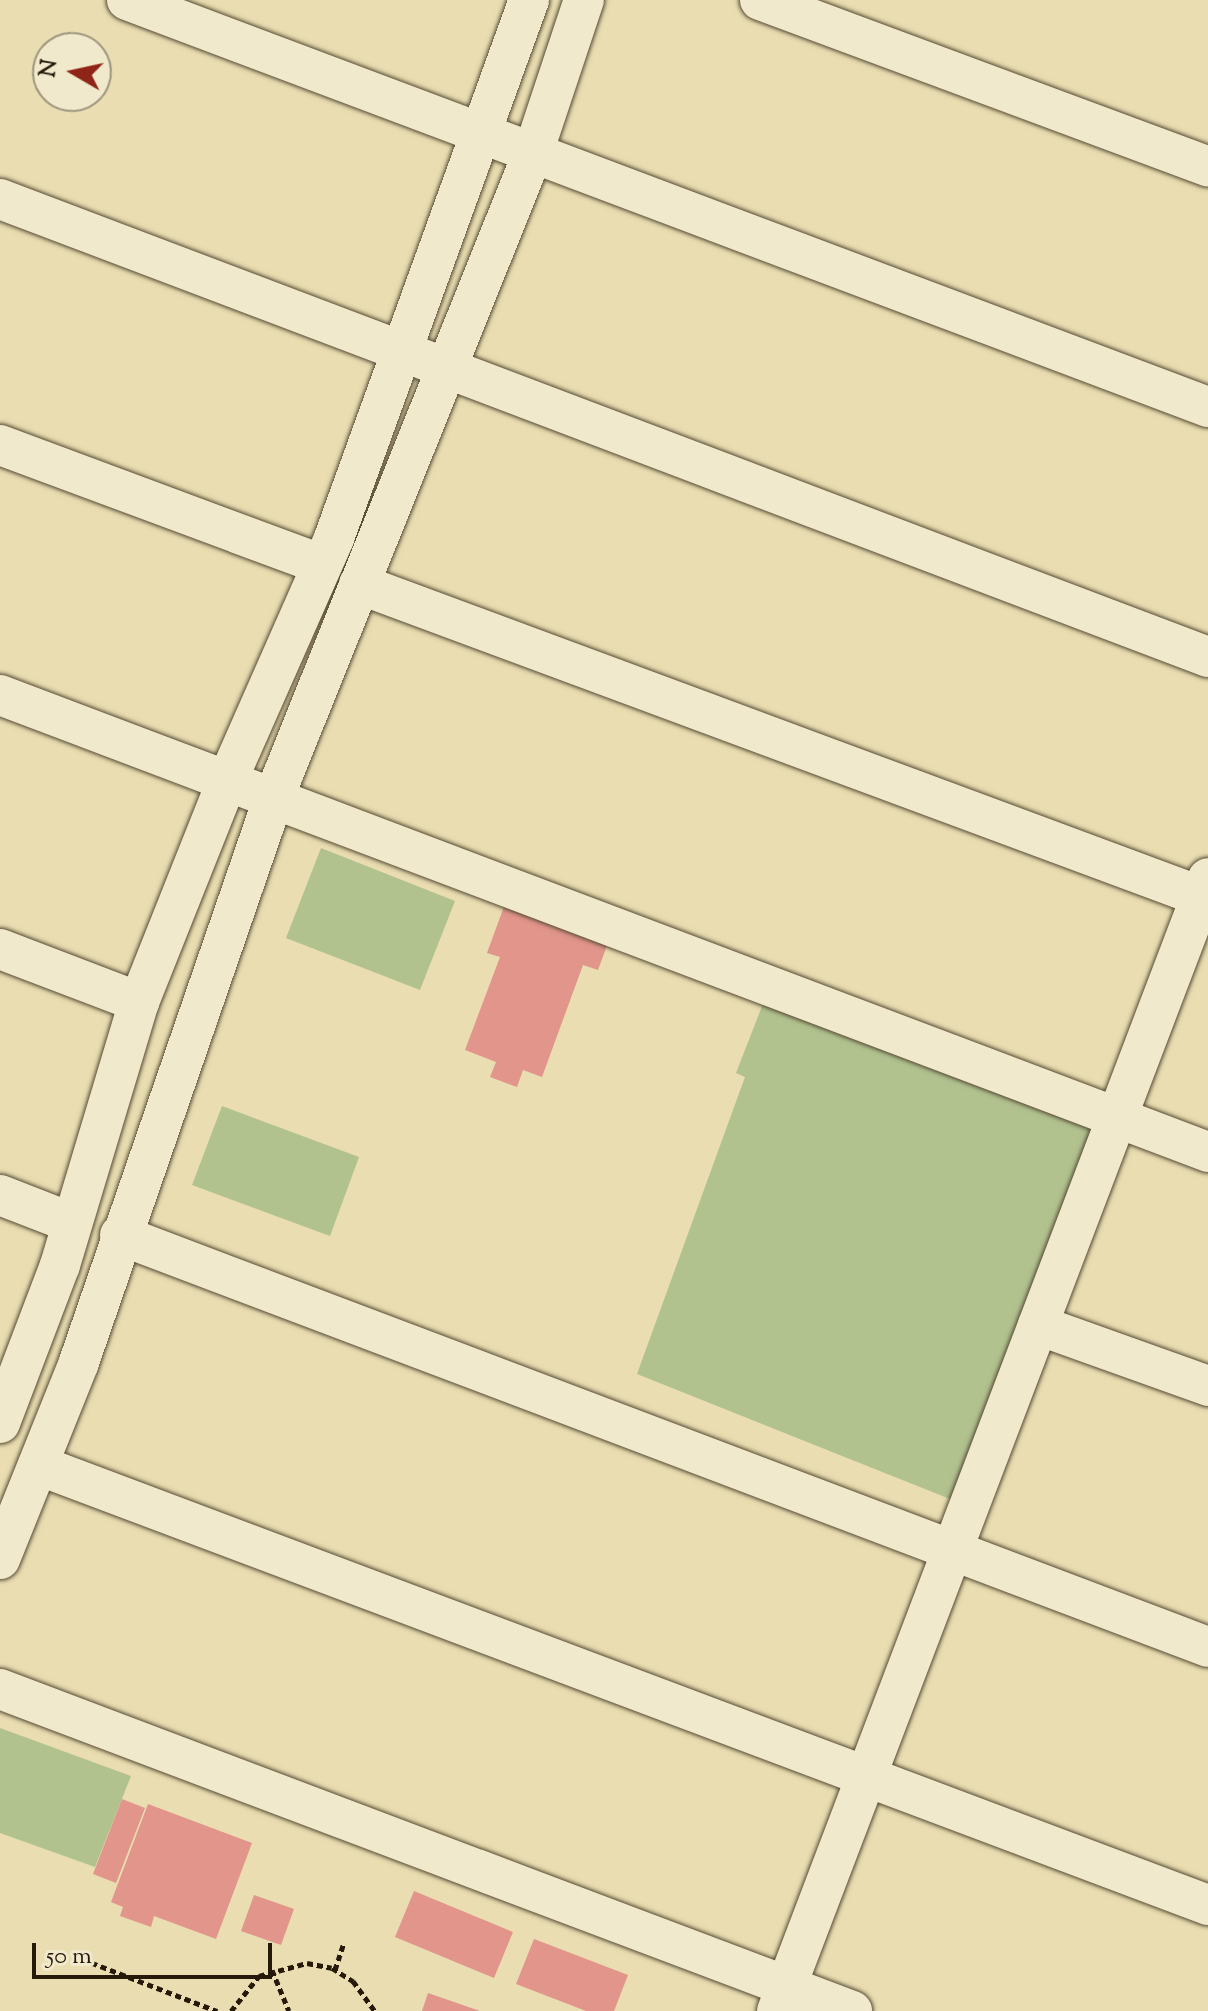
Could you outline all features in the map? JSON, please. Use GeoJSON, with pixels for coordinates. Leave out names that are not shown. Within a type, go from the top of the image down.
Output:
{"type":"FeatureCollection","features":[{"type":"Feature","properties":{"kind":"street"},"geometry":{"type":"LineString","coordinates":[[127,0],[1208,407]]}},
{"type":"Feature","properties":{"kind":"street"},"geometry":{"type":"LineString","coordinates":[[0,1423],[72,1223],[139,1002],[227,781],[320,564],[403,352],[484,135],[529,0]]}},
{"type":"Feature","properties":{"kind":"street"},"geometry":{"type":"LineString","coordinates":[[0,1559],[38,1465],[274,797],[533,153],[584,0]]}},
{"type":"Feature","properties":{"kind":"street"},"geometry":{"type":"LineString","coordinates":[[760,0],[1208,167]]}},
{"type":"Feature","properties":{"kind":"street"},"geometry":{"type":"LineString","coordinates":[[0,199],[1208,657]]}},
{"type":"Feature","properties":{"kind":"street"},"geometry":{"type":"LineString","coordinates":[[0,445],[320,564]]}},
{"type":"Feature","properties":{"kind":"street"},"geometry":{"type":"LineString","coordinates":[[359,584],[1206,891],[782,1998]]}},
{"type":"Feature","properties":{"kind":"street"},"geometry":{"type":"LineString","coordinates":[[0,695],[1208,1152]]}},
{"type":"Feature","properties":{"kind":"street"},"geometry":{"type":"LineString","coordinates":[[0,949],[139,1002]]}},
{"type":"Feature","properties":{"kind":"street"},"geometry":{"type":"LineString","coordinates":[[0,1195],[72,1223]]}},
{"type":"Feature","properties":{"kind":"street"},"geometry":{"type":"LineString","coordinates":[[120,1235],[1208,1647]]}},
{"type":"Feature","properties":{"kind":"street"},"geometry":{"type":"LineString","coordinates":[[1038,1325],[1208,1386]]}},
{"type":"Feature","properties":{"kind":"street"},"geometry":{"type":"LineString","coordinates":[[38,1465],[1208,1905]]}},
{"type":"Feature","properties":{"kind":"street"},"geometry":{"type":"LineString","coordinates":[[0,1689],[782,1998],[852,2011]]}},
{"type":"Feature","properties":{"kind":"path"},"geometry":{"type":"LineString","coordinates":[[335,1970],[344,1943]]}},
{"type":"Feature","properties":{"kind":"path"},"geometry":{"type":"LineString","coordinates":[[82,1959],[217,2011]]}},
{"type":"Feature","properties":{"kind":"path"},"geometry":{"type":"LineString","coordinates":[[231,2011],[240,1993],[272,1970],[307,1963],[335,1970],[353,1981],[375,2011]]}},
{"type":"Feature","properties":{"kind":"path"},"geometry":{"type":"LineString","coordinates":[[272,1970],[289,2011]]}},
{"type":"Feature","properties":{"kind":"green space"},"geometry":{"type":"Polygon","coordinates":[[[321,848],[455,901],[420,990],[286,938],[321,848]]]}},
{"type":"Feature","properties":{"kind":"green space"},"geometry":{"type":"Polygon","coordinates":[[[766,996],[1104,1126],[960,1503],[637,1374],[745,1077],[736,1073],[766,996]]]}},
{"type":"Feature","properties":{"kind":"green space"},"geometry":{"type":"Polygon","coordinates":[[[222,1106],[359,1157],[330,1236],[192,1185],[222,1106]]]}},
{"type":"Feature","properties":{"kind":"green space"},"geometry":{"type":"Polygon","coordinates":[[[0,1728],[131,1776],[95,1867],[0,1833],[0,1728]]]}},
{"type":"Feature","properties":{"kind":"building"},"geometry":{"type":"Polygon","coordinates":[[[506,901],[609,940],[598,970],[583,965],[542,1077],[523,1070],[517,1087],[490,1077],[496,1062],[465,1050],[500,957],[487,953],[506,901]]]}},
{"type":"Feature","properties":{"kind":"building"},"geometry":{"type":"Polygon","coordinates":[[[122,1799],[145,1808],[116,1883],[93,1874],[122,1799]]]}},
{"type":"Feature","properties":{"kind":"building"},"geometry":{"type":"Polygon","coordinates":[[[148,1804],[252,1843],[216,1939],[154,1916],[151,1927],[120,1916],[123,1907],[111,1902],[148,1804]]]}},
{"type":"Feature","properties":{"kind":"building"},"geometry":{"type":"Polygon","coordinates":[[[414,1891],[513,1932],[494,1978],[395,1937],[414,1891]]]}},
{"type":"Feature","properties":{"kind":"building"},"geometry":{"type":"Polygon","coordinates":[[[254,1895],[294,1909],[281,1945],[241,1931],[254,1895]]]}},
{"type":"Feature","properties":{"kind":"building"},"geometry":{"type":"Polygon","coordinates":[[[534,1939],[628,1975],[614,2011],[586,2011],[516,1984],[534,1939]]]}},
{"type":"Feature","properties":{"kind":"building"},"geometry":{"type":"Polygon","coordinates":[[[428,1993],[480,2011],[422,2011],[428,1993]]]}}]}
